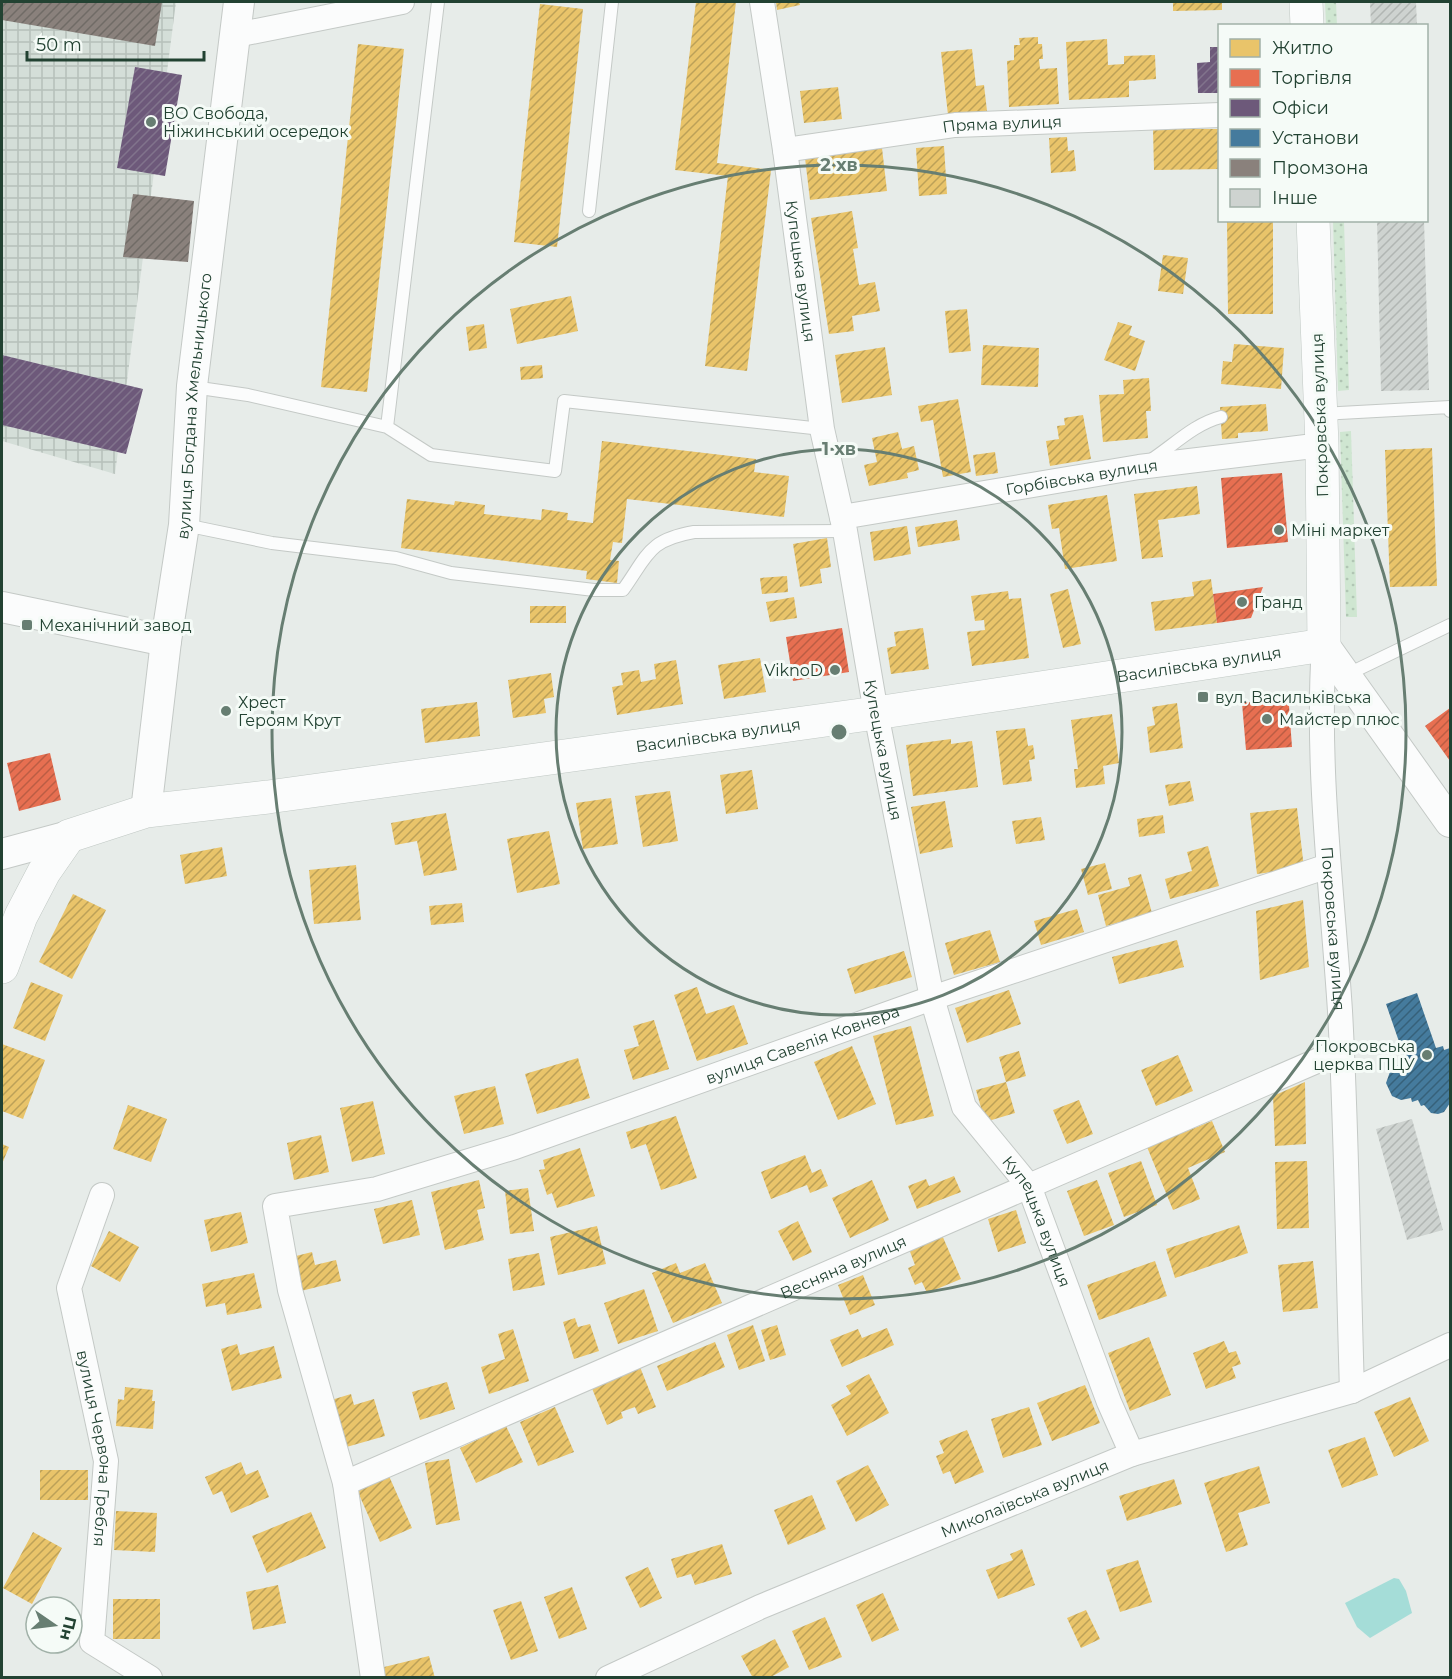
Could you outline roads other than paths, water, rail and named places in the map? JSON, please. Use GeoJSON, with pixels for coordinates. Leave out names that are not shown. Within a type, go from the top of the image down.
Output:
{"type":"FeatureCollection","features":[{"type":"Feature","properties":{"kind":"main road"},"geometry":{"type":"LineString","coordinates":[[1306,2],[1307,24]]}},
{"type":"Feature","properties":{"kind":"main road","name":"Покровська вулиця"},"geometry":{"type":"LineString","coordinates":[[1313,222],[1321,430],[1324,645]]}},
{"type":"Feature","properties":{"kind":"main road","name":"Василівська вулиця"},"geometry":{"type":"LineString","coordinates":[[69,836],[146,811],[268,797],[876,712],[1324,645]]}},
{"type":"Feature","properties":{"kind":"main road"},"geometry":{"type":"LineString","coordinates":[[2,967],[25,908],[44,872],[69,836]]}},
{"type":"Feature","properties":{"kind":"street","name":"вулиця Богдана Хмельницького"},"geometry":{"type":"LineString","coordinates":[[146,811],[166,641],[184,525],[192,387],[239,2]]}},
{"type":"Feature","properties":{"kind":"street"},"geometry":{"type":"LineString","coordinates":[[236,35],[402,2]]}},
{"type":"Feature","properties":{"kind":"street","name":"Купецька вулиця"},"geometry":{"type":"LineString","coordinates":[[762,2],[785,150],[822,429],[843,524],[876,712],[932,998],[964,1107],[1029,1186],[1109,1402],[1132,1454]]}},
{"type":"Feature","properties":{"kind":"street","name":"Пряма вулиця"},"geometry":{"type":"LineString","coordinates":[[785,150],[955,125],[1218,115]]}},
{"type":"Feature","properties":{"kind":"street","name":"Горбівська вулиця"},"geometry":{"type":"LineString","coordinates":[[843,524],[1321,430]]}},
{"type":"Feature","properties":{"kind":"street"},"geometry":{"type":"LineString","coordinates":[[2,607],[166,641]]}},
{"type":"Feature","properties":{"kind":"street"},"geometry":{"type":"LineString","coordinates":[[1324,645],[1450,822]]}},
{"type":"Feature","properties":{"kind":"street","name":"Покровська вулиця"},"geometry":{"type":"LineString","coordinates":[[1324,645],[1321,719],[1328,867],[1342,1050],[1352,1392]]}},
{"type":"Feature","properties":{"kind":"street"},"geometry":{"type":"LineString","coordinates":[[2,854],[69,836]]}},
{"type":"Feature","properties":{"kind":"street","name":"вулиця Савелія Ковнера"},"geometry":{"type":"LineString","coordinates":[[345,1483],[290,1290],[275,1206],[377,1188],[515,1147],[932,998],[1328,867]]}},
{"type":"Feature","properties":{"kind":"street","name":"Весняна вулиця"},"geometry":{"type":"LineString","coordinates":[[345,1483],[1342,1050]]}},
{"type":"Feature","properties":{"kind":"street","name":"вулиця Червона Гребля"},"geometry":{"type":"LineString","coordinates":[[102,1195],[69,1288],[106,1461],[92,1642],[150,1677]]}},
{"type":"Feature","properties":{"kind":"street","name":"Миколаївська вулиця"},"geometry":{"type":"LineString","coordinates":[[608,1677],[760,1607],[1132,1454],[1352,1392],[1450,1345]]}},
{"type":"Feature","properties":{"kind":"street"},"geometry":{"type":"LineString","coordinates":[[345,1483],[373,1677]]}},
{"type":"Feature","properties":{"kind":"lane"},"geometry":{"type":"LineString","coordinates":[[387,427],[438,2]]}},
{"type":"Feature","properties":{"kind":"lane"},"geometry":{"type":"LineString","coordinates":[[589,211],[612,2]]}},
{"type":"Feature","properties":{"kind":"lane"},"geometry":{"type":"LineString","coordinates":[[192,387],[248,395],[387,427],[431,455],[555,471],[564,400],[822,429]]}},
{"type":"Feature","properties":{"kind":"lane"},"geometry":{"type":"LineString","coordinates":[[1321,430],[1450,407],[1450,411]]}},
{"type":"Feature","properties":{"kind":"lane"},"geometry":{"type":"LineString","coordinates":[[1139,467],[1170,448],[1195,427],[1205,421],[1221,417]]}},
{"type":"Feature","properties":{"kind":"lane"},"geometry":{"type":"LineString","coordinates":[[184,525],[272,543],[396,558],[451,573],[594,590],[623,590],[651,548],[674,536],[694,532],[843,524]]}},
{"type":"Feature","properties":{"kind":"lane"},"geometry":{"type":"LineString","coordinates":[[1344,675],[1450,625]]}},
{"type":"Feature","properties":{"kind":"water"},"geometry":{"type":"Polygon","coordinates":[[[1394,1578],[1399,1579],[1406,1591],[1412,1613],[1370,1638],[1357,1627],[1345,1603],[1394,1578]]]}},
{"type":"Feature","properties":{"kind":"place","name":"ВО Свобода, Ніжинський осередок"},"geometry":{"type":"Point","coordinates":[151,122]}},
{"type":"Feature","properties":{"kind":"place","name":"Міні маркет"},"geometry":{"type":"Point","coordinates":[1279,530]}},
{"type":"Feature","properties":{"kind":"place","name":"Гранд"},"geometry":{"type":"Point","coordinates":[1242,602]}},
{"type":"Feature","properties":{"kind":"place","name":"Механічний завод"},"geometry":{"type":"Point","coordinates":[27,625]}},
{"type":"Feature","properties":{"kind":"place","name":"ViknoD"},"geometry":{"type":"Point","coordinates":[835,670]}},
{"type":"Feature","properties":{"kind":"place","name":"вул. Васильківська"},"geometry":{"type":"Point","coordinates":[1203,697]}},
{"type":"Feature","properties":{"kind":"place","name":"Хрест Героям Крут"},"geometry":{"type":"Point","coordinates":[226,711]}},
{"type":"Feature","properties":{"kind":"place","name":"Майстер плюс"},"geometry":{"type":"Point","coordinates":[1267,719]}},
{"type":"Feature","properties":{"kind":"place","name":"Покровська церква ПЦУ"},"geometry":{"type":"Point","coordinates":[1427,1055]}}]}
